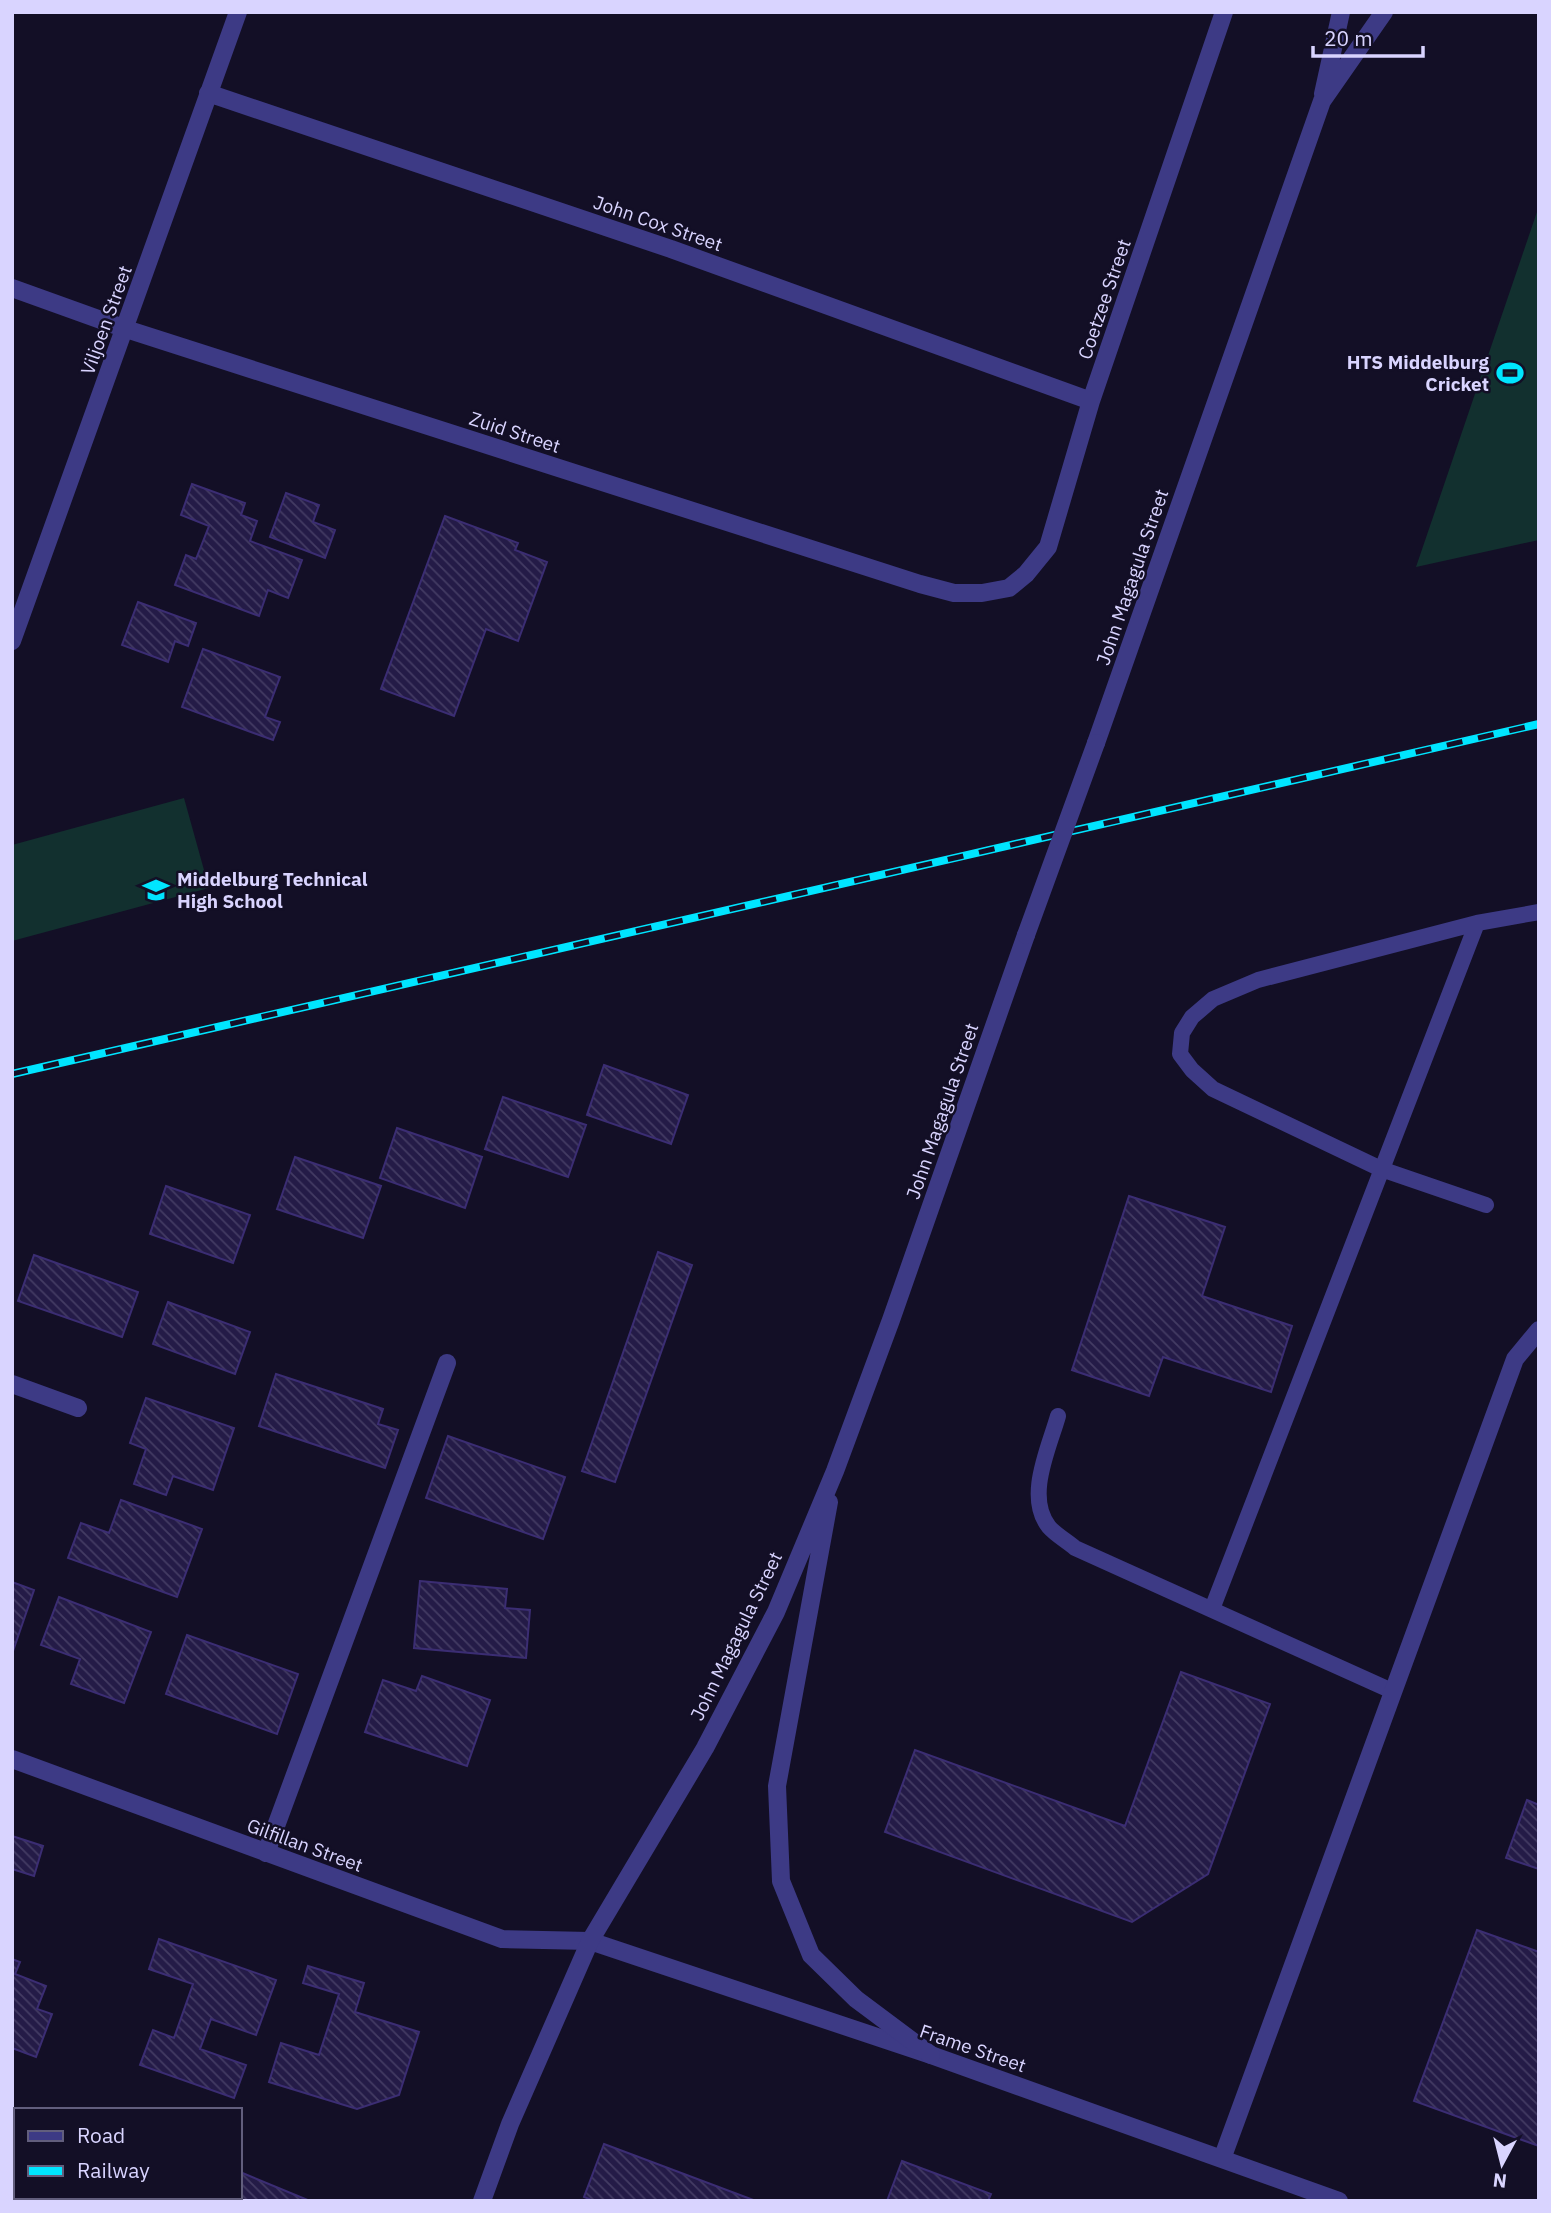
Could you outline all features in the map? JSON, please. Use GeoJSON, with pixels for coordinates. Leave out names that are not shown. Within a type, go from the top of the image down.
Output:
{"type":"FeatureCollection","features":[{"type":"Feature","properties":{"kind":"street","name":"Viljoen Street"},"geometry":{"type":"LineString","coordinates":[[12,641],[238,12]]}},
{"type":"Feature","properties":{"kind":"street","name":"Coetzee Street"},"geometry":{"type":"LineString","coordinates":[[1009,588],[1026,574],[1048,547],[1091,401],[1224,12]]}},
{"type":"Feature","properties":{"kind":"street"},"geometry":{"type":"LineString","coordinates":[[1322,101],[1341,12]]}},
{"type":"Feature","properties":{"kind":"street","name":"John Magagula Street"},"geometry":{"type":"LineString","coordinates":[[482,2201],[510,2124],[590,1941],[705,1748],[776,1612],[835,1471],[891,1320],[1322,101],[1384,12]]}},
{"type":"Feature","properties":{"kind":"street","name":"John Cox Street"},"geometry":{"type":"LineString","coordinates":[[208,93],[671,249],[1091,401]]}},
{"type":"Feature","properties":{"kind":"street","name":"Zuid Street"},"geometry":{"type":"LineString","coordinates":[[12,288],[125,329],[920,584],[954,593],[982,593],[1009,588]]}},
{"type":"Feature","properties":{"kind":"street"},"geometry":{"type":"LineString","coordinates":[[1222,2159],[1515,1359],[1539,1331]]}},
{"type":"Feature","properties":{"kind":"street"},"geometry":{"type":"LineString","coordinates":[[265,1853],[447,1363]]}},
{"type":"Feature","properties":{"kind":"street"},"geometry":{"type":"LineString","coordinates":[[12,1384],[78,1408]]}},
{"type":"Feature","properties":{"kind":"street"},"geometry":{"type":"LineString","coordinates":[[835,1471],[777,1786],[781,1881],[811,1955],[856,1999],[931,2055]]}},
{"type":"Feature","properties":{"kind":"street","name":"Gilfillan Street"},"geometry":{"type":"LineString","coordinates":[[12,1759],[502,1939],[590,1941]]}},
{"type":"Feature","properties":{"kind":"street","name":"Frame Street"},"geometry":{"type":"LineString","coordinates":[[590,1941],[931,2055],[1339,2201]]}},
{"type":"Feature","properties":{"kind":"lane"},"geometry":{"type":"LineString","coordinates":[[1486,1205],[1381,1169],[1213,1089],[1192,1070],[1180,1054],[1182,1033],[1192,1017],[1213,999],[1258,979],[1477,923],[1539,912]]}},
{"type":"Feature","properties":{"kind":"lane"},"geometry":{"type":"LineString","coordinates":[[1212,1609],[1477,923]]}},
{"type":"Feature","properties":{"kind":"lane"},"geometry":{"type":"LineString","coordinates":[[1058,1416],[1040,1480],[1039,1503],[1049,1526],[1075,1548],[1392,1691]]}},
{"type":"Feature","properties":{"kind":"green space","name":"HTS Middelburg Cricket"},"geometry":{"type":"Polygon","coordinates":[[[1539,206],[1539,540],[1416,567],[1539,206]]]}},
{"type":"Feature","properties":{"kind":"green space"},"geometry":{"type":"Polygon","coordinates":[[[184,798],[209,888],[12,941],[12,845],[184,798]]]}},
{"type":"Feature","properties":{"kind":"building"},"geometry":{"type":"Polygon","coordinates":[[[192,484],[245,503],[241,515],[257,521],[250,541],[302,560],[288,598],[268,590],[259,616],[175,585],[186,555],[196,559],[209,526],[181,515],[192,484]]]}},
{"type":"Feature","properties":{"kind":"building"},"geometry":{"type":"Polygon","coordinates":[[[286,493],[319,505],[313,522],[335,530],[325,558],[270,537],[286,493]]]}},
{"type":"Feature","properties":{"kind":"building"},"geometry":{"type":"Polygon","coordinates":[[[445,516],[518,543],[515,550],[547,562],[518,641],[486,629],[454,716],[381,689],[445,516]]]}},
{"type":"Feature","properties":{"kind":"building"},"geometry":{"type":"Polygon","coordinates":[[[138,602],[196,623],[188,646],[175,641],[168,662],[122,645],[138,602]]]}},
{"type":"Feature","properties":{"kind":"building"},"geometry":{"type":"Polygon","coordinates":[[[203,649],[280,677],[265,717],[280,722],[273,740],[182,707],[203,649]]]}},
{"type":"Feature","properties":{"kind":"building"},"geometry":{"type":"Polygon","coordinates":[[[604,1065],[688,1095],[671,1144],[587,1115],[604,1065]]]}},
{"type":"Feature","properties":{"kind":"building"},"geometry":{"type":"Polygon","coordinates":[[[503,1097],[586,1125],[568,1177],[485,1149],[503,1097]]]}},
{"type":"Feature","properties":{"kind":"building"},"geometry":{"type":"Polygon","coordinates":[[[397,1128],[482,1157],[465,1208],[380,1178],[397,1128]]]}},
{"type":"Feature","properties":{"kind":"building"},"geometry":{"type":"Polygon","coordinates":[[[295,1157],[381,1186],[363,1238],[277,1209],[295,1157]]]}},
{"type":"Feature","properties":{"kind":"building"},"geometry":{"type":"Polygon","coordinates":[[[166,1186],[250,1215],[233,1263],[150,1234],[166,1186]]]}},
{"type":"Feature","properties":{"kind":"building"},"geometry":{"type":"Polygon","coordinates":[[[1129,1196],[1225,1227],[1202,1296],[1292,1326],[1271,1392],[1163,1357],[1149,1396],[1072,1370],[1129,1196]]]}},
{"type":"Feature","properties":{"kind":"building"},"geometry":{"type":"Polygon","coordinates":[[[658,1252],[692,1265],[615,1482],[582,1471],[658,1252]]]}},
{"type":"Feature","properties":{"kind":"building"},"geometry":{"type":"Polygon","coordinates":[[[34,1255],[138,1292],[122,1337],[18,1301],[34,1255]]]}},
{"type":"Feature","properties":{"kind":"building"},"geometry":{"type":"Polygon","coordinates":[[[168,1302],[250,1332],[235,1374],[153,1344],[168,1302]]]}},
{"type":"Feature","properties":{"kind":"building"},"geometry":{"type":"Polygon","coordinates":[[[276,1374],[383,1409],[378,1424],[398,1430],[385,1468],[259,1426],[276,1374]]]}},
{"type":"Feature","properties":{"kind":"building"},"geometry":{"type":"Polygon","coordinates":[[[146,1398],[234,1428],[213,1490],[173,1476],[166,1495],[134,1484],[146,1449],[130,1443],[146,1398]]]}},
{"type":"Feature","properties":{"kind":"building"},"geometry":{"type":"Polygon","coordinates":[[[448,1436],[565,1477],[543,1539],[426,1498],[448,1436]]]}},
{"type":"Feature","properties":{"kind":"building"},"geometry":{"type":"Polygon","coordinates":[[[121,1500],[202,1529],[177,1597],[68,1558],[81,1523],[109,1533],[121,1500]]]}},
{"type":"Feature","properties":{"kind":"building"},"geometry":{"type":"Polygon","coordinates":[[[420,1581],[507,1589],[505,1608],[530,1610],[526,1658],[414,1648],[420,1581]]]}},
{"type":"Feature","properties":{"kind":"building"},"geometry":{"type":"Polygon","coordinates":[[[12,1582],[34,1590],[12,1654],[12,1582]]]}},
{"type":"Feature","properties":{"kind":"building"},"geometry":{"type":"Polygon","coordinates":[[[59,1597],[151,1632],[124,1703],[71,1684],[80,1659],[41,1645],[59,1597]]]}},
{"type":"Feature","properties":{"kind":"building"},"geometry":{"type":"Polygon","coordinates":[[[187,1635],[298,1674],[277,1734],[166,1694],[187,1635]]]}},
{"type":"Feature","properties":{"kind":"building"},"geometry":{"type":"Polygon","coordinates":[[[1181,1672],[1270,1704],[1208,1874],[1132,1922],[885,1832],[915,1750],[1125,1826],[1181,1672]]]}},
{"type":"Feature","properties":{"kind":"building"},"geometry":{"type":"Polygon","coordinates":[[[422,1676],[490,1700],[467,1766],[365,1732],[383,1680],[416,1691],[422,1676]]]}},
{"type":"Feature","properties":{"kind":"building"},"geometry":{"type":"Polygon","coordinates":[[[1527,1800],[1539,1805],[1539,1869],[1506,1858],[1527,1800]]]}},
{"type":"Feature","properties":{"kind":"building"},"geometry":{"type":"Polygon","coordinates":[[[12,1836],[43,1846],[34,1876],[12,1869],[12,1836]]]}},
{"type":"Feature","properties":{"kind":"building"},"geometry":{"type":"Polygon","coordinates":[[[1477,1930],[1539,1952],[1539,2146],[1414,2101],[1477,1930]]]}},
{"type":"Feature","properties":{"kind":"building"},"geometry":{"type":"Polygon","coordinates":[[[159,1939],[276,1980],[256,2035],[211,2019],[200,2049],[246,2065],[234,2098],[140,2065],[153,2030],[174,2038],[193,1984],[149,1969],[159,1939]]]}},
{"type":"Feature","properties":{"kind":"building"},"geometry":{"type":"Polygon","coordinates":[[[12,1959],[20,1962],[15,1974],[46,1986],[37,2009],[52,2014],[36,2057],[12,2048],[12,1959]]]}},
{"type":"Feature","properties":{"kind":"building"},"geometry":{"type":"Polygon","coordinates":[[[308,1966],[364,1983],[355,2012],[419,2032],[399,2095],[357,2109],[269,2082],[281,2043],[319,2055],[339,1994],[303,1983],[308,1966]]]}},
{"type":"Feature","properties":{"kind":"building"},"geometry":{"type":"Polygon","coordinates":[[[604,2144],[756,2201],[594,2201],[584,2197],[604,2144]]]}},
{"type":"Feature","properties":{"kind":"building"},"geometry":{"type":"Polygon","coordinates":[[[902,2161],[991,2194],[988,2201],[887,2201],[902,2161]]]}},
{"type":"Feature","properties":{"kind":"building"},"geometry":{"type":"Polygon","coordinates":[[[242,2173],[310,2201],[183,2201],[242,2199],[242,2173]]]}},
{"type":"Feature","properties":{"kind":"railway"},"geometry":{"type":"LineString","coordinates":[[12,1074],[1539,724]]}},
{"type":"Feature","properties":{"kind":"place","name":"HTS Middelburg Cricket"},"geometry":{"type":"Point","coordinates":[1510,373]}},
{"type":"Feature","properties":{"kind":"place","name":"Middelburg Technical High School"},"geometry":{"type":"Point","coordinates":[156,890]}}]}
